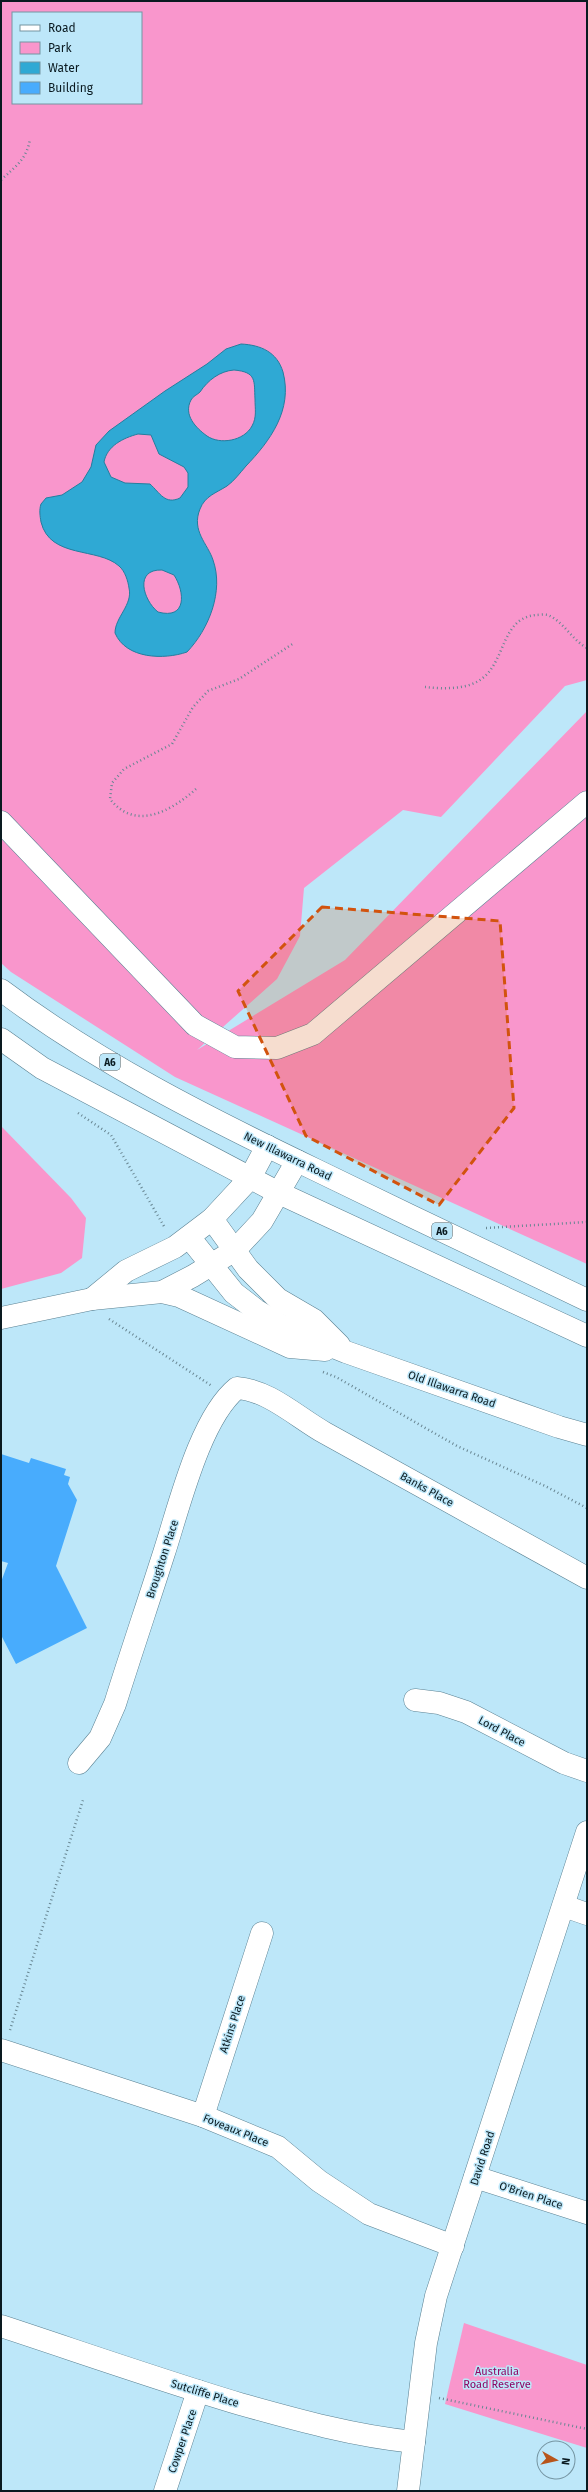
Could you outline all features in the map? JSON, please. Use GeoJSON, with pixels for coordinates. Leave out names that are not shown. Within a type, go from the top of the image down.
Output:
{"type":"FeatureCollection","features":[{"type":"Feature","properties":{"kind":"main road"},"geometry":{"type":"LineString","coordinates":[[1,822],[195,1025],[236,1047],[277,1048],[313,1034],[587,802]]}},
{"type":"Feature","properties":{"kind":"main road","name":"New Illawarra Road"},"geometry":{"type":"LineString","coordinates":[[1,990],[68,1036],[130,1074],[297,1161],[587,1300]]}},
{"type":"Feature","properties":{"kind":"main road"},"geometry":{"type":"LineString","coordinates":[[1,1038],[42,1068],[279,1193],[587,1336]]}},
{"type":"Feature","properties":{"kind":"main road","name":"Old Illawarra Road"},"geometry":{"type":"LineString","coordinates":[[97,1307],[126,1271],[176,1247],[212,1219],[250,1178],[267,1146]]}},
{"type":"Feature","properties":{"kind":"main road","name":"Old Illawarra Road"},"geometry":{"type":"LineString","coordinates":[[1,1318],[97,1307],[162,1292],[235,1250],[262,1222],[297,1161]]}},
{"type":"Feature","properties":{"kind":"main road","name":"Old Illawarra Road"},"geometry":{"type":"LineString","coordinates":[[212,1219],[248,1269],[278,1299],[314,1320],[346,1352]]}},
{"type":"Feature","properties":{"kind":"main road","name":"Old Illawarra Road"},"geometry":{"type":"LineString","coordinates":[[189,1237],[234,1293],[256,1310],[282,1326],[346,1352],[559,1427],[587,1435]]}},
{"type":"Feature","properties":{"kind":"main road","name":"Old Illawarra Road"},"geometry":{"type":"LineString","coordinates":[[162,1292],[179,1296],[290,1347],[346,1352]]}},
{"type":"Feature","properties":{"kind":"main road","name":"Banks Place"},"geometry":{"type":"LineString","coordinates":[[228,1396],[237,1388],[247,1388],[268,1398],[323,1432],[587,1578]]}},
{"type":"Feature","properties":{"kind":"main road","name":"Broughton Place"},"geometry":{"type":"LineString","coordinates":[[79,1763],[100,1738],[115,1704],[193,1465],[210,1426],[228,1396]]}},
{"type":"Feature","properties":{"kind":"main road","name":"Old Illawarra Road"},"geometry":{"type":"LineString","coordinates":[[559,1427],[587,1447]]}},
{"type":"Feature","properties":{"kind":"main road","name":"Lord Place"},"geometry":{"type":"LineString","coordinates":[[415,1700],[446,1705],[466,1712],[564,1763],[587,1771]]}},
{"type":"Feature","properties":{"kind":"main road","name":"David Road"},"geometry":{"type":"LineString","coordinates":[[408,2491],[426,2343],[436,2296],[587,1832]]}},
{"type":"Feature","properties":{"kind":"main road"},"geometry":{"type":"LineString","coordinates":[[564,1906],[587,1914]]}},
{"type":"Feature","properties":{"kind":"main road","name":"Atkins Place"},"geometry":{"type":"LineString","coordinates":[[203,2116],[262,1933]]}},
{"type":"Feature","properties":{"kind":"main road","name":"Foveaux Place"},"geometry":{"type":"LineString","coordinates":[[5,2041],[203,2116],[278,2147],[319,2181],[369,2214],[453,2246]]}},
{"type":"Feature","properties":{"kind":"main road","name":"O'Brien Place"},"geometry":{"type":"LineString","coordinates":[[475,2177],[587,2213]]}},
{"type":"Feature","properties":{"kind":"main road","name":"Sutcliffe Place"},"geometry":{"type":"LineString","coordinates":[[1,2326],[198,2391],[314,2425],[385,2439],[414,2442]]}},
{"type":"Feature","properties":{"kind":"main road","name":"Cowper Place"},"geometry":{"type":"LineString","coordinates":[[165,2491],[198,2391]]}},
{"type":"Feature","properties":{"kind":"path"},"geometry":{"type":"LineString","coordinates":[[1,180],[20,163],[29,148],[30,139]]}},
{"type":"Feature","properties":{"kind":"path"},"geometry":{"type":"LineString","coordinates":[[425,687],[454,688],[469,686],[484,678],[493,666],[515,622],[527,616],[546,614],[562,624],[587,648]]}},
{"type":"Feature","properties":{"kind":"path"},"geometry":{"type":"LineString","coordinates":[[196,789],[182,801],[149,816],[130,816],[118,809],[110,799],[112,783],[124,769],[172,744],[193,707],[208,691],[239,679],[294,643]]}},
{"type":"Feature","properties":{"kind":"path"},"geometry":{"type":"LineString","coordinates":[[76,1111],[111,1135],[167,1232]]}},
{"type":"Feature","properties":{"kind":"path"},"geometry":{"type":"LineString","coordinates":[[480,1228],[587,1222]]}},
{"type":"Feature","properties":{"kind":"path"},"geometry":{"type":"LineString","coordinates":[[97,1307],[138,1340],[228,1396]]}},
{"type":"Feature","properties":{"kind":"path"},"geometry":{"type":"LineString","coordinates":[[322,1371],[336,1377],[457,1446],[545,1486],[587,1508]]}},
{"type":"Feature","properties":{"kind":"path"},"geometry":{"type":"LineString","coordinates":[[5,2041],[84,1800]]}},
{"type":"Feature","properties":{"kind":"path"},"geometry":{"type":"LineString","coordinates":[[419,2396],[454,2399],[587,2429]]}},
{"type":"Feature","properties":{"kind":"highlighted area"},"geometry":{"type":"Polygon","coordinates":[[[322,907],[500,921],[514,1108],[439,1205],[306,1136],[238,991],[322,907]]]}},
{"type":"Feature","properties":{"kind":"green space"},"geometry":{"type":"Polygon","coordinates":[[[1,1],[587,1],[587,680],[565,686],[441,817],[403,810],[304,888],[300,936],[277,979],[197,1050],[345,960],[587,711],[587,1264],[175,1077],[11,972],[1,963],[1,1]]]}},
{"type":"Feature","properties":{"kind":"green space"},"geometry":{"type":"Polygon","coordinates":[[[1,1126],[71,1198],[86,1218],[82,1258],[61,1273],[1,1289],[1,1126]]]}},
{"type":"Feature","properties":{"kind":"green space","name":"Australia Road Reserve"},"geometry":{"type":"Polygon","coordinates":[[[464,2323],[587,2365],[587,2448],[576,2445],[576,2440],[561,2440],[445,2404],[464,2323]]]}},
{"type":"Feature","properties":{"kind":"water"},"geometry":{"type":"Polygon","coordinates":[[[241,344],[255,346],[267,351],[277,359],[283,372],[285,386],[285,399],[282,412],[271,435],[255,456],[230,484],[211,495],[200,509],[198,517],[199,531],[211,554],[216,572],[217,584],[212,609],[202,632],[187,652],[178,655],[157,656],[137,653],[120,642],[115,633],[116,627],[130,594],[128,582],[123,571],[119,566],[110,560],[76,551],[54,542],[46,534],[41,522],[41,504],[46,498],[62,495],[82,482],[91,467],[96,445],[109,431],[165,391],[207,364],[226,349],[241,344]],[[234,370],[219,374],[211,380],[192,399],[189,406],[192,421],[203,433],[212,439],[225,441],[238,438],[248,431],[254,423],[255,387],[253,378],[247,373],[234,370]],[[138,434],[121,440],[108,451],[104,462],[111,477],[125,483],[150,484],[163,497],[170,500],[180,498],[188,487],[188,473],[184,467],[159,454],[151,435],[138,434]],[[162,570],[153,571],[147,574],[144,580],[145,593],[148,600],[158,612],[174,612],[179,608],[181,603],[178,582],[174,575],[162,570]]]}},
{"type":"Feature","properties":{"kind":"building"},"geometry":{"type":"Polygon","coordinates":[[[1,1454],[29,1463],[31,1458],[66,1469],[64,1475],[70,1477],[68,1484],[77,1500],[56,1566],[87,1628],[16,1664],[1,1635],[1,1582],[8,1563],[1,1561],[1,1454]]]}}]}
